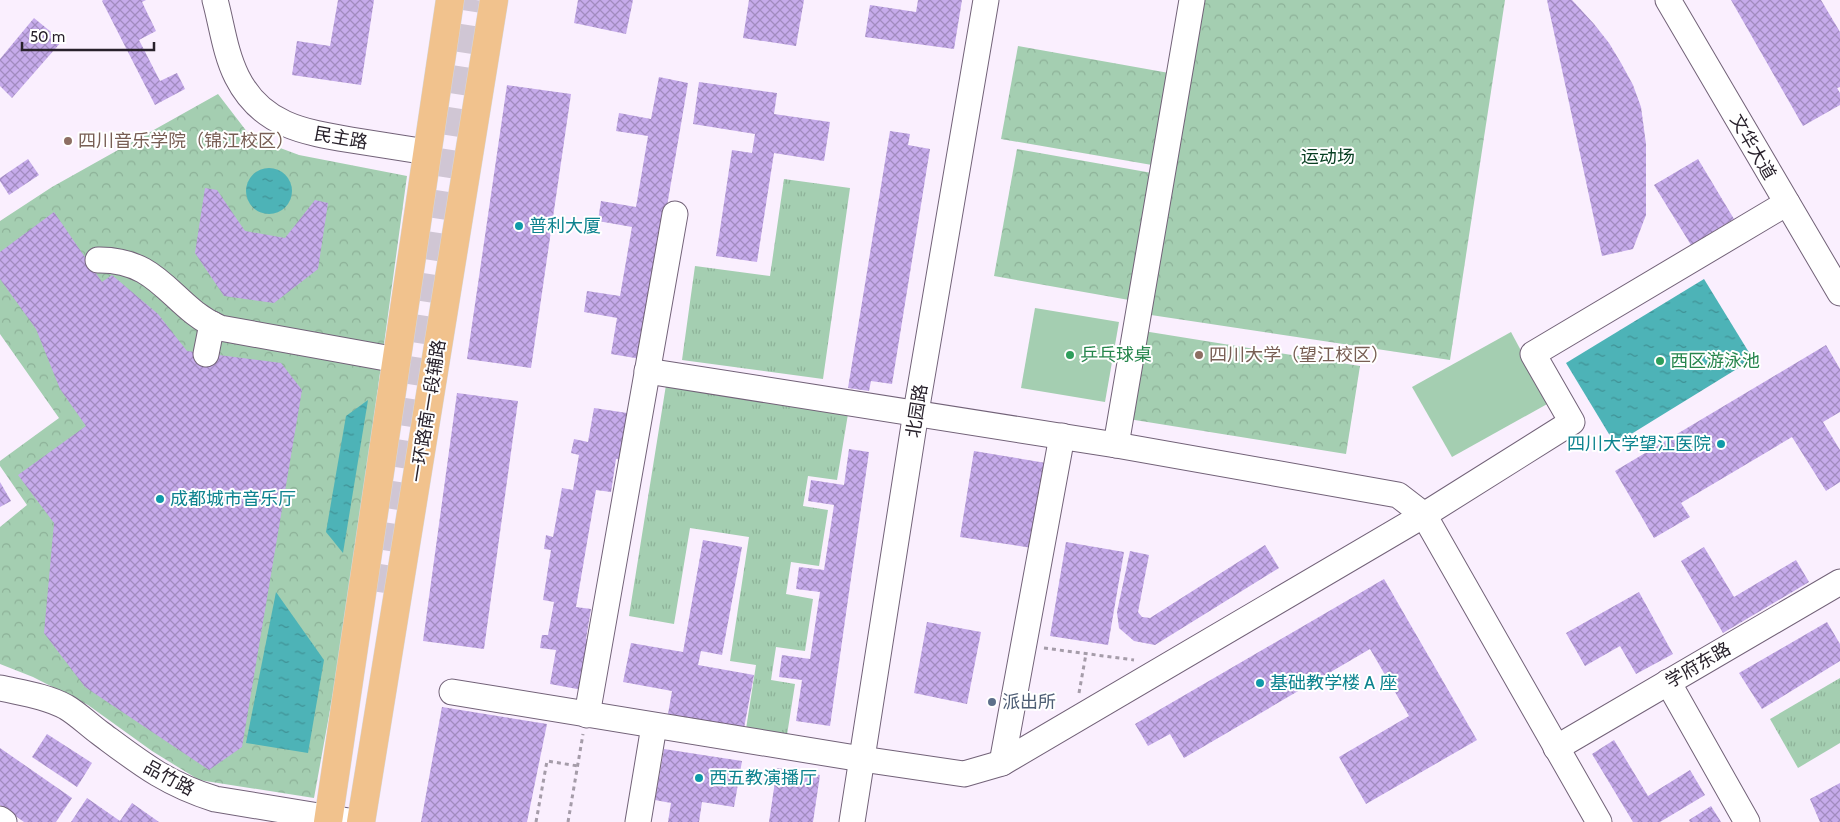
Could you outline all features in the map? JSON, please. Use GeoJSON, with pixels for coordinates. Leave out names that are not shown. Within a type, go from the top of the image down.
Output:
{"type":"FeatureCollection","features":[{"type":"Feature","properties":{"kind":"main road"},"geometry":{"type":"LineString","coordinates":[[329,820],[450,0]]}},
{"type":"Feature","properties":{"kind":"main road","name":"一环路南一段辅路"},"geometry":{"type":"LineString","coordinates":[[361,822],[494,0]]}},
{"type":"Feature","properties":{"kind":"street","name":"民主路"},"geometry":{"type":"LineString","coordinates":[[215,0],[227,54],[237,77],[250,100],[269,116],[284,124],[310,133],[427,152]]}},
{"type":"Feature","properties":{"kind":"street","name":"北园路"},"geometry":{"type":"LineString","coordinates":[[852,822],[916,412],[986,0]]}},
{"type":"Feature","properties":{"kind":"street"},"geometry":{"type":"LineString","coordinates":[[1116,444],[1192,0]]}},
{"type":"Feature","properties":{"kind":"street","name":"文华大道"},"geometry":{"type":"LineString","coordinates":[[1668,0],[1840,293]]}},
{"type":"Feature","properties":{"kind":"street"},"geometry":{"type":"LineString","coordinates":[[452,692],[654,726],[964,774],[1002,763],[1424,515],[1572,422],[1533,354],[1786,203]]}},
{"type":"Feature","properties":{"kind":"street"},"geometry":{"type":"LineString","coordinates":[[587,715],[675,214]]}},
{"type":"Feature","properties":{"kind":"street"},"geometry":{"type":"LineString","coordinates":[[98,260],[126,263],[145,270],[204,320],[220,328],[397,360]]}},
{"type":"Feature","properties":{"kind":"street"},"geometry":{"type":"LineString","coordinates":[[206,354],[212,324]]}},
{"type":"Feature","properties":{"kind":"street"},"geometry":{"type":"LineString","coordinates":[[647,371],[1116,444],[1398,495],[1424,515],[1599,822]]}},
{"type":"Feature","properties":{"kind":"street"},"geometry":{"type":"LineString","coordinates":[[1002,763],[1062,436]]}},
{"type":"Feature","properties":{"kind":"street","name":"学府东路"},"geometry":{"type":"LineString","coordinates":[[1556,748],[1668,682],[1838,589]]}},
{"type":"Feature","properties":{"kind":"street"},"geometry":{"type":"LineString","coordinates":[[1668,682],[1747,822]]}},
{"type":"Feature","properties":{"kind":"street","name":"品竹路"},"geometry":{"type":"LineString","coordinates":[[0,688],[40,697],[66,707],[151,771],[176,785],[197,793],[215,799],[329,820],[356,822]]}},
{"type":"Feature","properties":{"kind":"street"},"geometry":{"type":"LineString","coordinates":[[638,822],[654,726]]}},
{"type":"Feature","properties":{"kind":"street"},"geometry":{"type":"LineString","coordinates":[[0,820],[4,822]]}},
{"type":"Feature","properties":{"kind":"path"},"geometry":{"type":"LineString","coordinates":[[1023,646],[1169,665]]}},
{"type":"Feature","properties":{"kind":"path"},"geometry":{"type":"LineString","coordinates":[[1075,720],[1086,654]]}},
{"type":"Feature","properties":{"kind":"path"},"geometry":{"type":"LineString","coordinates":[[568,822],[587,715]]}},
{"type":"Feature","properties":{"kind":"path"},"geometry":{"type":"LineString","coordinates":[[536,822],[547,761],[578,766]]}},
{"type":"Feature","properties":{"kind":"green space","name":"运动场"},"geometry":{"type":"Polygon","coordinates":[[[1200,0],[1505,0],[1450,360],[1151,315],[1200,0]]]}},
{"type":"Feature","properties":{"kind":"green space"},"geometry":{"type":"Polygon","coordinates":[[[1018,46],[1169,73],[1152,165],[1001,139],[1018,46]]]}},
{"type":"Feature","properties":{"kind":"green space"},"geometry":{"type":"Polygon","coordinates":[[[218,94],[251,137],[299,155],[407,176],[346,622],[314,798],[199,780],[152,751],[88,705],[33,677],[0,664],[0,527],[27,505],[0,466],[0,461],[59,418],[0,334],[0,221],[52,187],[218,94]]]}},
{"type":"Feature","properties":{"kind":"green space"},"geometry":{"type":"Polygon","coordinates":[[[1017,149],[1152,173],[1129,300],[994,276],[1017,149]]]}},
{"type":"Feature","properties":{"kind":"green space"},"geometry":{"type":"Polygon","coordinates":[[[784,179],[850,188],[823,379],[682,360],[695,266],[770,276],[784,179]]]}},
{"type":"Feature","properties":{"kind":"green space","name":"乒乓球桌"},"geometry":{"type":"Polygon","coordinates":[[[1035,308],[1119,322],[1105,402],[1021,388],[1035,308]]]}},
{"type":"Feature","properties":{"kind":"green space"},"geometry":{"type":"Polygon","coordinates":[[[1131,329],[1360,366],[1346,454],[1116,417],[1131,329]]]}},
{"type":"Feature","properties":{"kind":"green space"},"geometry":{"type":"Polygon","coordinates":[[[1511,332],[1549,403],[1452,457],[1412,387],[1511,332]]]}},
{"type":"Feature","properties":{"kind":"green space"},"geometry":{"type":"Polygon","coordinates":[[[666,385],[848,414],[837,480],[808,476],[803,506],[828,510],[819,566],[791,562],[786,594],[813,599],[805,651],[776,647],[771,680],[795,684],[787,735],[746,729],[756,665],[730,661],[749,537],[690,528],[674,624],[629,616],[666,385]]]}},
{"type":"Feature","properties":{"kind":"green space"},"geometry":{"type":"Polygon","coordinates":[[[1840,678],[1840,743],[1798,768],[1770,719],[1840,678]]]}},
{"type":"Feature","properties":{"kind":"water"},"geometry":{"type":"Polygon","coordinates":[[[269,168],[282,172],[288,178],[292,191],[288,204],[282,210],[269,214],[256,210],[250,204],[246,191],[250,178],[256,172],[269,168]]]}},
{"type":"Feature","properties":{"kind":"water","name":"西区游泳池"},"geometry":{"type":"Polygon","coordinates":[[[1704,279],[1753,359],[1615,444],[1566,363],[1704,279]]]}},
{"type":"Feature","properties":{"kind":"water"},"geometry":{"type":"Polygon","coordinates":[[[368,400],[343,553],[326,532],[346,416],[368,400]]]}},
{"type":"Feature","properties":{"kind":"water"},"geometry":{"type":"Polygon","coordinates":[[[276,592],[324,660],[308,753],[246,743],[276,592]]]}},
{"type":"Feature","properties":{"kind":"building"},"geometry":{"type":"Polygon","coordinates":[[[103,0],[146,0],[142,2],[156,31],[139,40],[160,81],[177,73],[185,89],[155,105],[103,0]]]}},
{"type":"Feature","properties":{"kind":"building"},"geometry":{"type":"Polygon","coordinates":[[[338,0],[374,0],[361,85],[292,75],[297,41],[330,46],[338,0]]]}},
{"type":"Feature","properties":{"kind":"building"},"geometry":{"type":"Polygon","coordinates":[[[578,0],[633,0],[626,34],[574,23],[578,0]]]}},
{"type":"Feature","properties":{"kind":"building"},"geometry":{"type":"Polygon","coordinates":[[[749,0],[804,0],[796,46],[743,38],[749,0]]]}},
{"type":"Feature","properties":{"kind":"building"},"geometry":{"type":"Polygon","coordinates":[[[918,0],[962,0],[954,49],[865,37],[870,5],[916,12],[918,0]]]}},
{"type":"Feature","properties":{"kind":"building"},"geometry":{"type":"Polygon","coordinates":[[[1547,0],[1572,0],[1594,24],[1609,43],[1621,63],[1633,85],[1641,107],[1646,144],[1646,215],[1633,249],[1602,256],[1547,0]]]}},
{"type":"Feature","properties":{"kind":"building"},"geometry":{"type":"Polygon","coordinates":[[[1731,0],[1821,0],[1840,32],[1840,87],[1837,88],[1840,93],[1840,105],[1803,126],[1731,0]]]}},
{"type":"Feature","properties":{"kind":"building"},"geometry":{"type":"Polygon","coordinates":[[[34,18],[62,41],[12,98],[0,86],[0,59],[34,18]]]}},
{"type":"Feature","properties":{"kind":"building"},"geometry":{"type":"Polygon","coordinates":[[[659,77],[688,83],[641,359],[611,354],[617,318],[584,312],[587,291],[620,296],[632,227],[598,221],[601,201],[636,207],[648,136],[616,131],[619,113],[651,119],[659,77]]]}},
{"type":"Feature","properties":{"kind":"building"},"geometry":{"type":"Polygon","coordinates":[[[699,82],[777,93],[774,114],[830,122],[824,161],[774,153],[757,262],[716,256],[732,150],[752,153],[755,134],[693,124],[699,82]]]}},
{"type":"Feature","properties":{"kind":"building","name":"普利大厦"},"geometry":{"type":"Polygon","coordinates":[[[507,85],[571,94],[531,368],[467,359],[507,85]]]}},
{"type":"Feature","properties":{"kind":"building"},"geometry":{"type":"Polygon","coordinates":[[[890,131],[910,134],[908,145],[930,149],[892,384],[871,381],[869,391],[848,388],[890,131]]]}},
{"type":"Feature","properties":{"kind":"building"},"geometry":{"type":"Polygon","coordinates":[[[28,159],[39,175],[9,195],[0,178],[28,159]]]}},
{"type":"Feature","properties":{"kind":"building"},"geometry":{"type":"Polygon","coordinates":[[[1698,159],[1734,219],[1691,245],[1654,185],[1698,159]]]}},
{"type":"Feature","properties":{"kind":"building"},"geometry":{"type":"Polygon","coordinates":[[[205,188],[217,190],[245,231],[285,238],[315,200],[328,203],[318,269],[274,303],[224,296],[195,253],[205,188]]]}},
{"type":"Feature","properties":{"kind":"building","name":"成都城市音乐厅"},"geometry":{"type":"Polygon","coordinates":[[[54,212],[102,282],[112,275],[158,314],[187,351],[281,363],[302,390],[242,747],[209,770],[85,687],[44,633],[54,523],[18,475],[86,426],[60,389],[36,329],[0,279],[0,252],[54,212]]]}},
{"type":"Feature","properties":{"kind":"building","name":"四川大学望江医院"},"geometry":{"type":"Polygon","coordinates":[[[1826,345],[1840,369],[1840,412],[1823,422],[1840,450],[1840,482],[1826,491],[1792,437],[1681,503],[1690,517],[1654,538],[1615,471],[1826,345]]]}},
{"type":"Feature","properties":{"kind":"building"},"geometry":{"type":"Polygon","coordinates":[[[457,393],[518,401],[484,649],[423,641],[457,393]]]}},
{"type":"Feature","properties":{"kind":"building"},"geometry":{"type":"Polygon","coordinates":[[[594,408],[634,414],[626,460],[616,459],[611,492],[596,490],[576,607],[591,609],[586,639],[596,641],[588,691],[550,684],[556,650],[540,648],[542,635],[548,635],[554,602],[543,600],[551,550],[544,549],[546,535],[553,537],[562,488],[573,490],[579,455],[571,453],[574,439],[588,442],[594,408]]]}},
{"type":"Feature","properties":{"kind":"building"},"geometry":{"type":"Polygon","coordinates":[[[849,449],[869,452],[830,726],[796,721],[802,680],[779,677],[782,655],[810,659],[820,592],[796,589],[799,567],[824,570],[834,505],[808,501],[811,480],[844,485],[849,449]]]}},
{"type":"Feature","properties":{"kind":"building"},"geometry":{"type":"Polygon","coordinates":[[[974,451],[1046,463],[1032,548],[960,537],[974,451]]]}},
{"type":"Feature","properties":{"kind":"building"},"geometry":{"type":"Polygon","coordinates":[[[0,482],[11,501],[0,507],[0,482]]]}},
{"type":"Feature","properties":{"kind":"building"},"geometry":{"type":"Polygon","coordinates":[[[703,540],[742,547],[722,655],[701,651],[698,665],[754,675],[744,728],[668,714],[672,691],[623,682],[631,643],[683,652],[703,540]]]}},
{"type":"Feature","properties":{"kind":"building"},"geometry":{"type":"Polygon","coordinates":[[[1066,542],[1124,552],[1108,645],[1050,636],[1066,542]]]}},
{"type":"Feature","properties":{"kind":"building"},"geometry":{"type":"Polygon","coordinates":[[[1265,545],[1279,568],[1155,645],[1134,641],[1119,628],[1117,612],[1130,551],[1149,555],[1138,612],[1142,617],[1150,618],[1265,545]]]}},
{"type":"Feature","properties":{"kind":"building"},"geometry":{"type":"Polygon","coordinates":[[[1704,547],[1734,597],[1796,560],[1809,582],[1723,633],[1681,561],[1704,547]]]}},
{"type":"Feature","properties":{"kind":"building","name":"基础教学楼 A 座"},"geometry":{"type":"Polygon","coordinates":[[[1384,579],[1477,740],[1366,804],[1339,757],[1409,716],[1370,649],[1184,758],[1170,734],[1148,746],[1135,724],[1384,579]]]}},
{"type":"Feature","properties":{"kind":"building"},"geometry":{"type":"Polygon","coordinates":[[[1639,592],[1673,654],[1636,674],[1620,646],[1585,666],[1566,633],[1639,592]]]}},
{"type":"Feature","properties":{"kind":"building"},"geometry":{"type":"Polygon","coordinates":[[[927,622],[981,632],[967,704],[914,693],[927,622]]]}},
{"type":"Feature","properties":{"kind":"building"},"geometry":{"type":"Polygon","coordinates":[[[1827,622],[1840,644],[1840,661],[1762,709],[1739,673],[1827,622]]]}},
{"type":"Feature","properties":{"kind":"building"},"geometry":{"type":"Polygon","coordinates":[[[442,707],[547,724],[527,822],[421,822],[442,707]]]}},
{"type":"Feature","properties":{"kind":"building"},"geometry":{"type":"Polygon","coordinates":[[[47,734],[92,763],[77,787],[32,757],[47,734]]]}},
{"type":"Feature","properties":{"kind":"building"},"geometry":{"type":"Polygon","coordinates":[[[1614,740],[1648,796],[1690,770],[1705,795],[1660,822],[1633,822],[1592,754],[1614,740]]]}},
{"type":"Feature","properties":{"kind":"building"},"geometry":{"type":"Polygon","coordinates":[[[0,748],[72,798],[56,822],[24,822],[0,805],[0,748]]]}},
{"type":"Feature","properties":{"kind":"building"},"geometry":{"type":"Polygon","coordinates":[[[664,749],[742,761],[734,807],[702,802],[699,822],[668,822],[671,803],[655,800],[664,749]]]}},
{"type":"Feature","properties":{"kind":"building"},"geometry":{"type":"Polygon","coordinates":[[[777,768],[820,775],[813,822],[769,822],[777,768]]]}},
{"type":"Feature","properties":{"kind":"building"},"geometry":{"type":"Polygon","coordinates":[[[1840,783],[1840,822],[1820,822],[1810,799],[1840,783]]]}},
{"type":"Feature","properties":{"kind":"building"},"geometry":{"type":"Polygon","coordinates":[[[87,798],[120,821],[132,803],[159,822],[71,822],[87,798]]]}},
{"type":"Feature","properties":{"kind":"building"},"geometry":{"type":"Polygon","coordinates":[[[1711,806],[1721,822],[1690,822],[1689,820],[1711,806]]]}},
{"type":"Feature","properties":{"kind":"tunnel"},"geometry":{"type":"LineString","coordinates":[[385,593],[476,0]]}},
{"type":"Feature","properties":{"kind":"place","name":"四川音乐学院（锦江校区）"},"geometry":{"type":"Point","coordinates":[68,141]}},
{"type":"Feature","properties":{"kind":"place","name":"普利大厦"},"geometry":{"type":"Point","coordinates":[519,226]}},
{"type":"Feature","properties":{"kind":"place","name":"乒乓球桌"},"geometry":{"type":"Point","coordinates":[1070,355]}},
{"type":"Feature","properties":{"kind":"place","name":"四川大学（望江校区）"},"geometry":{"type":"Point","coordinates":[1199,355]}},
{"type":"Feature","properties":{"kind":"place","name":"西区游泳池"},"geometry":{"type":"Point","coordinates":[1660,361]}},
{"type":"Feature","properties":{"kind":"place","name":"四川大学望江医院"},"geometry":{"type":"Point","coordinates":[1721,444]}},
{"type":"Feature","properties":{"kind":"place","name":"成都城市音乐厅"},"geometry":{"type":"Point","coordinates":[160,499]}},
{"type":"Feature","properties":{"kind":"place","name":"基础教学楼 A 座"},"geometry":{"type":"Point","coordinates":[1260,683]}},
{"type":"Feature","properties":{"kind":"place","name":"派出所"},"geometry":{"type":"Point","coordinates":[992,702]}},
{"type":"Feature","properties":{"kind":"place","name":"西五教演播厅"},"geometry":{"type":"Point","coordinates":[699,778]}}]}
